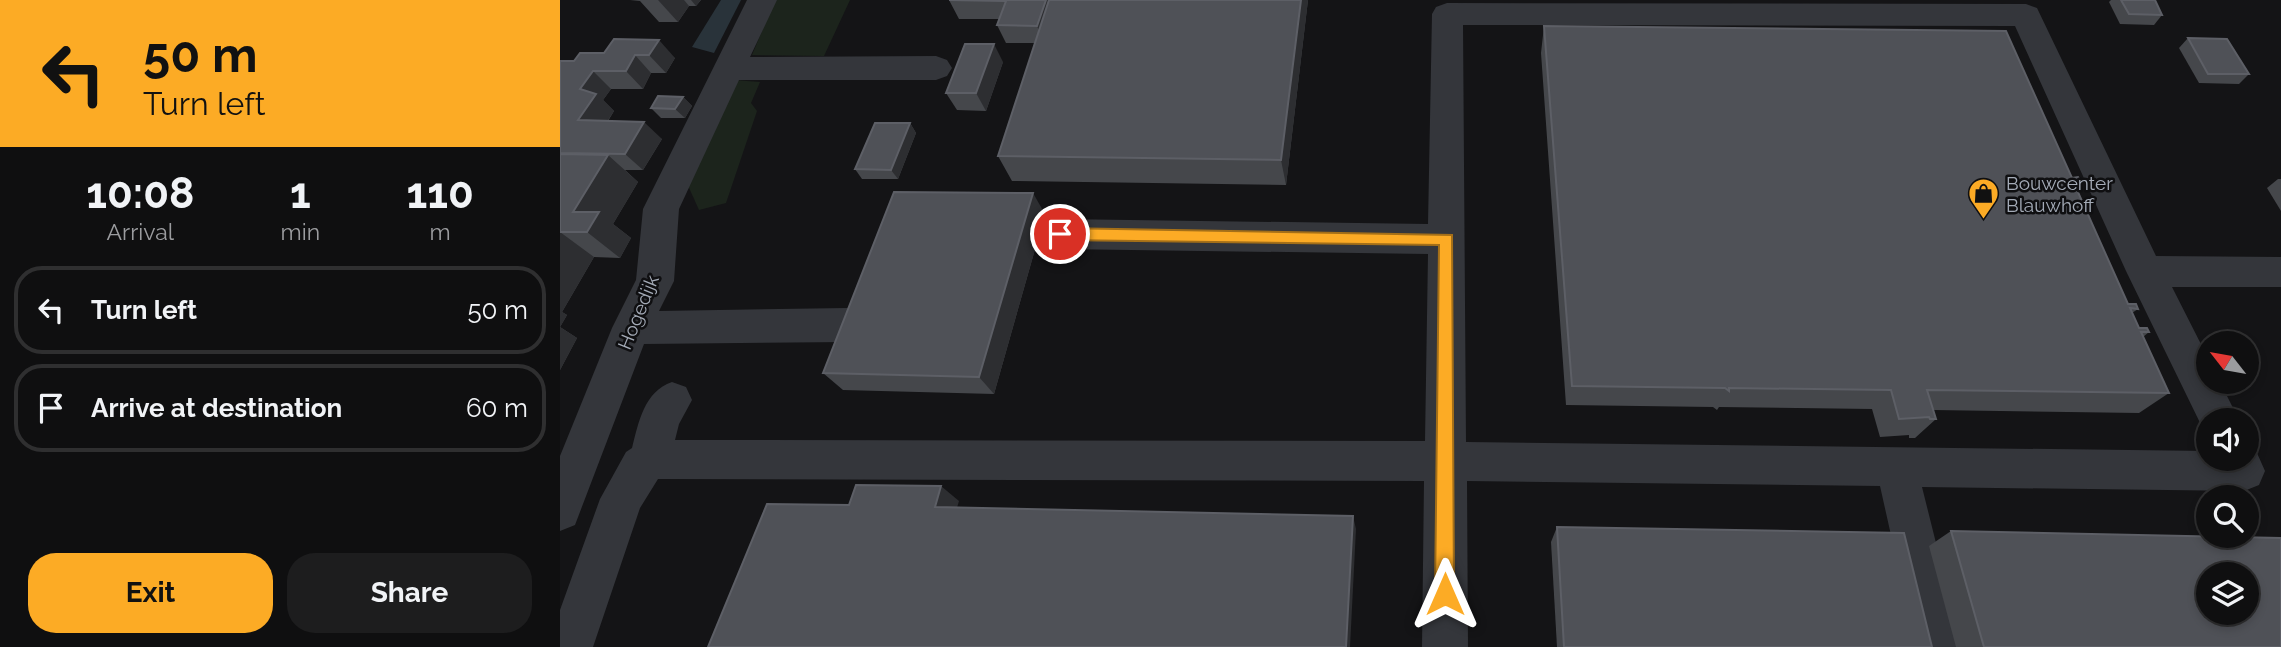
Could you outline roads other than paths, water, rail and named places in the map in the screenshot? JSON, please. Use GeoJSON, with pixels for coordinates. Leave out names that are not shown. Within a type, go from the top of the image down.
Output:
{"type":"FeatureCollection","features":[{"type":"Feature","properties":{"kind":"street","name":"Hogedijk"},"geometry":{"type":"LineString","coordinates":[[560,510],[631,328],[654,281],[661,209],[762,0]]}},
{"type":"Feature","properties":{"kind":"street"},"geometry":{"type":"LineString","coordinates":[[1445,647],[1447,14],[2026,15],[2145,271],[2213,408]]}},
{"type":"Feature","properties":{"kind":"street"},"geometry":{"type":"LineString","coordinates":[[729,69],[936,68]]}},
{"type":"Feature","properties":{"kind":"street"},"geometry":{"type":"LineString","coordinates":[[1060,234],[1446,239]]}},
{"type":"Feature","properties":{"kind":"street"},"geometry":{"type":"LineString","coordinates":[[2145,271],[2281,272]]}},
{"type":"Feature","properties":{"kind":"street"},"geometry":{"type":"LineString","coordinates":[[631,328],[847,325]]}},
{"type":"Feature","properties":{"kind":"street"},"geometry":{"type":"LineString","coordinates":[[650,459],[660,418],[672,400]]}},
{"type":"Feature","properties":{"kind":"street"},"geometry":{"type":"LineString","coordinates":[[570,647],[621,499],[641,466],[650,459],[1445,461],[2196,470]]}},
{"type":"Feature","properties":{"kind":"street"},"geometry":{"type":"LineString","coordinates":[[1896,466],[1939,647]]}},
{"type":"Feature","properties":{"kind":"place","name":"Bouwcenter Blauwhoff"},"geometry":{"type":"Point","coordinates":[1983,221]}}]}
